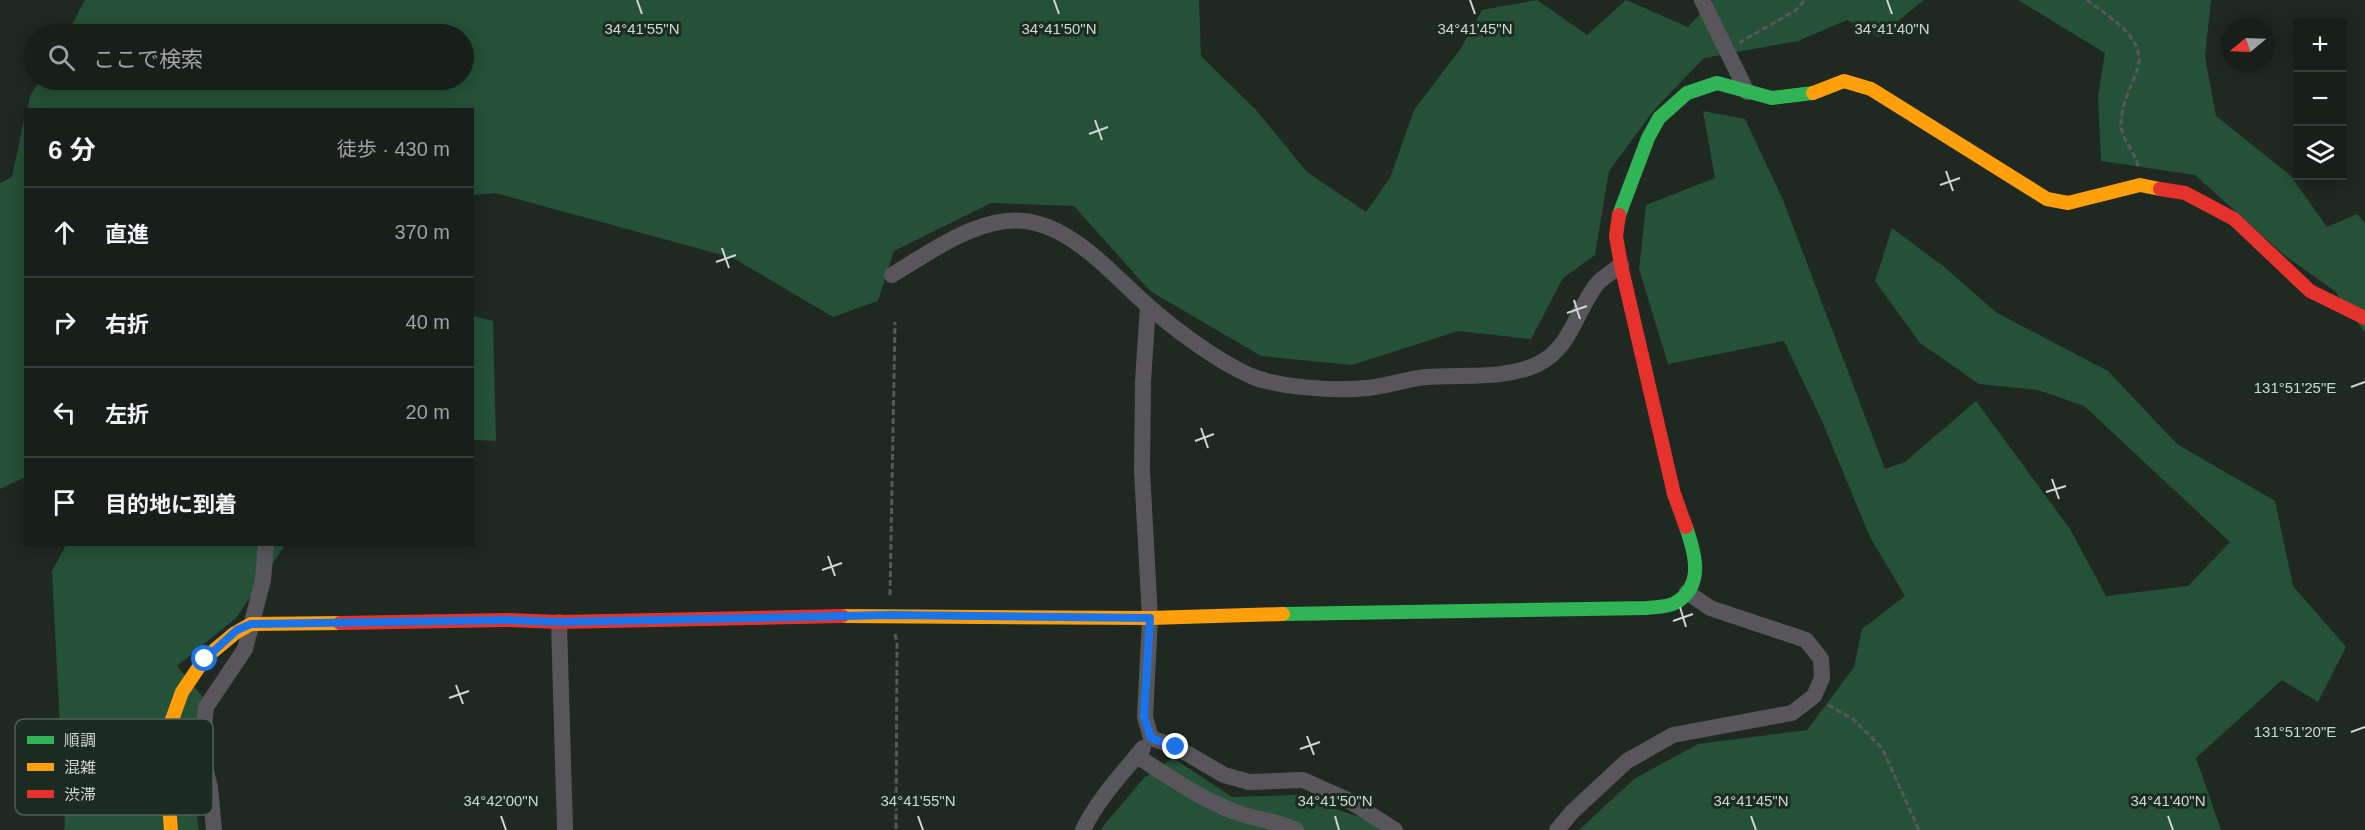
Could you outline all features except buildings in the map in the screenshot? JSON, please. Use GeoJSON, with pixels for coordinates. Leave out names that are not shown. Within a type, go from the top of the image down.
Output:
{"type":"FeatureCollection","features":[{"type":"Feature","properties":{"kind":"street"},"geometry":{"type":"LineString","coordinates":[[1702,0],[1747,92]]}},
{"type":"Feature","properties":{"kind":"street"},"geometry":{"type":"LineString","coordinates":[[172,719],[176,704],[205,659],[237,630],[251,624],[508,620],[559,622],[890,615],[1150,618],[1354,612],[1647,608],[1674,604],[1687,592],[1696,577],[1694,548],[1674,494],[1616,236],[1619,211],[1648,138],[1659,118],[1687,93],[1717,83],[1772,98],[1807,95],[1844,81],[1871,89],[2047,200],[2068,203],[2140,184],[2186,193],[2234,219],[2310,291],[2365,318]]}},
{"type":"Feature","properties":{"kind":"street"},"geometry":{"type":"LineString","coordinates":[[892,275],[958,235],[1005,221],[1033,221],[1060,232],[1096,257],[1148,306],[1214,355],[1252,376],[1289,387],[1367,388],[1424,377],[1504,373],[1537,365],[1556,353],[1597,284],[1621,265]]}},
{"type":"Feature","properties":{"kind":"street"},"geometry":{"type":"LineString","coordinates":[[1148,306],[1143,381],[1142,471],[1150,618],[1144,717],[1151,738]]}},
{"type":"Feature","properties":{"kind":"street"},"geometry":{"type":"LineString","coordinates":[[205,719],[206,707],[245,649],[263,580],[266,546]]}},
{"type":"Feature","properties":{"kind":"street"},"geometry":{"type":"LineString","coordinates":[[1557,830],[1572,812],[1627,761],[1673,735],[1792,713],[1814,696],[1822,678],[1821,659],[1806,640],[1710,608],[1687,592]]}},
{"type":"Feature","properties":{"kind":"street"},"geometry":{"type":"LineString","coordinates":[[559,622],[565,830]]}},
{"type":"Feature","properties":{"kind":"street"},"geometry":{"type":"LineString","coordinates":[[1083,830],[1113,785],[1151,738]]}},
{"type":"Feature","properties":{"kind":"street"},"geometry":{"type":"LineString","coordinates":[[1151,738],[1176,747],[1224,775],[1249,782],[1303,780],[1348,800],[1395,830]]}},
{"type":"Feature","properties":{"kind":"street"},"geometry":{"type":"LineString","coordinates":[[1137,756],[1195,793],[1239,814],[1282,823],[1296,830]]}},
{"type":"Feature","properties":{"kind":"street"},"geometry":{"type":"LineString","coordinates":[[170,815],[171,830]]}},
{"type":"Feature","properties":{"kind":"street"},"geometry":{"type":"LineString","coordinates":[[213,815],[214,830]]}},
{"type":"Feature","properties":{"kind":"path"},"geometry":{"type":"LineString","coordinates":[[1727,50],[1796,10],[1805,0]]}},
{"type":"Feature","properties":{"kind":"path"},"geometry":{"type":"LineString","coordinates":[[2087,0],[2121,26],[2138,47],[2139,64],[2124,100],[2120,128],[2138,160],[2140,184]]}},
{"type":"Feature","properties":{"kind":"path"},"geometry":{"type":"LineString","coordinates":[[894,322],[890,615],[897,643],[896,830]]}},
{"type":"Feature","properties":{"kind":"path"},"geometry":{"type":"LineString","coordinates":[[1814,696],[1853,719],[1882,748],[1919,830]]}},
{"type":"Feature","properties":{"kind":"green space"},"geometry":{"type":"Polygon","coordinates":[[[85,0],[1199,0],[1201,56],[1256,110],[1307,172],[1366,212],[1390,178],[1414,110],[1461,48],[1482,10],[1537,0],[1587,35],[1626,0],[1688,27],[1713,0],[1924,0],[1878,37],[1847,20],[1798,41],[1704,58],[1655,109],[1609,171],[1595,255],[1563,278],[1531,339],[1458,331],[1352,365],[1261,356],[1150,291],[1074,206],[991,203],[894,251],[878,301],[833,317],[733,258],[495,193],[474,195],[474,108],[27,108],[34,90],[474,90],[474,24],[72,24],[85,0]]]}},
{"type":"Feature","properties":{"kind":"green space"},"geometry":{"type":"Polygon","coordinates":[[[2018,0],[2211,0],[2205,57],[2216,116],[2290,175],[2327,227],[2357,214],[2365,223],[2365,333],[2335,291],[2284,255],[2195,175],[2101,161],[2098,96],[2105,53],[2018,0]]]}},
{"type":"Feature","properties":{"kind":"green space"},"geometry":{"type":"Polygon","coordinates":[[[1703,111],[1745,119],[1783,200],[1885,469],[1905,462],[1976,401],[2070,529],[2106,596],[2188,586],[2230,542],[2084,406],[2038,390],[1979,384],[1920,343],[1875,281],[1892,228],[1943,266],[1997,313],[2108,371],[2177,444],[2275,501],[2293,586],[2346,647],[2318,702],[2282,680],[2196,758],[2221,830],[1579,830],[1634,779],[1698,744],[1807,730],[1854,667],[1862,629],[1905,596],[1870,537],[1822,421],[1784,341],[1668,364],[1639,269],[1646,205],[1715,178],[1703,111]]]}},
{"type":"Feature","properties":{"kind":"green space"},"geometry":{"type":"Polygon","coordinates":[[[24,120],[24,477],[0,489],[0,183],[12,177],[24,120]]]}},
{"type":"Feature","properties":{"kind":"green space"},"geometry":{"type":"Polygon","coordinates":[[[474,316],[493,321],[496,441],[474,440],[474,316]]]}},
{"type":"Feature","properties":{"kind":"green space"},"geometry":{"type":"Polygon","coordinates":[[[65,546],[284,546],[236,618],[177,666],[202,696],[198,719],[60,719],[52,571],[65,546]]]}},
{"type":"Feature","properties":{"kind":"green space"},"geometry":{"type":"Polygon","coordinates":[[[1173,758],[1232,797],[1296,795],[1362,818],[1382,830],[1100,830],[1144,778],[1173,758]]]}},
{"type":"Feature","properties":{"kind":"green space"},"geometry":{"type":"Polygon","coordinates":[[[64,815],[197,815],[199,830],[64,830],[64,815]]]}},
{"type":"Feature","properties":{"kind":"traffic: fast"},"geometry":{"type":"LineString","coordinates":[[1619,215],[1648,138],[1659,118],[1687,93],[1717,83],[1772,98],[1813,93]]}},
{"type":"Feature","properties":{"kind":"traffic: fast"},"geometry":{"type":"LineString","coordinates":[[1283,614],[1647,608],[1669,605],[1684,596],[1691,588],[1694,578],[1694,558],[1686,527]]}},
{"type":"Feature","properties":{"kind":"traffic: slow"},"geometry":{"type":"LineString","coordinates":[[1813,93],[1844,81],[1871,89],[2047,199],[2068,203],[2140,185],[2160,189]]}},
{"type":"Feature","properties":{"kind":"traffic: slow"},"geometry":{"type":"LineString","coordinates":[[842,616],[1150,618],[1283,614]]}},
{"type":"Feature","properties":{"kind":"traffic: slow"},"geometry":{"type":"LineString","coordinates":[[172,719],[182,692],[205,658],[235,633],[251,624],[340,623]]}},
{"type":"Feature","properties":{"kind":"traffic: slow"},"geometry":{"type":"LineString","coordinates":[[170,815],[171,830]]}},
{"type":"Feature","properties":{"kind":"traffic: jam"},"geometry":{"type":"LineString","coordinates":[[2160,189],[2185,193],[2234,219],[2310,291],[2365,318]]}},
{"type":"Feature","properties":{"kind":"traffic: jam"},"geometry":{"type":"LineString","coordinates":[[1619,215],[1616,236],[1621,265],[1674,494],[1686,527]]}},
{"type":"Feature","properties":{"kind":"traffic: jam"},"geometry":{"type":"LineString","coordinates":[[340,623],[508,620],[559,622],[842,616]]}},
{"type":"Feature","properties":{"kind":"route"},"geometry":{"type":"LineString","coordinates":[[205,659],[237,630],[251,624],[508,620],[559,622],[890,615],[1150,618],[1144,717],[1151,738],[1176,747]]}}]}
